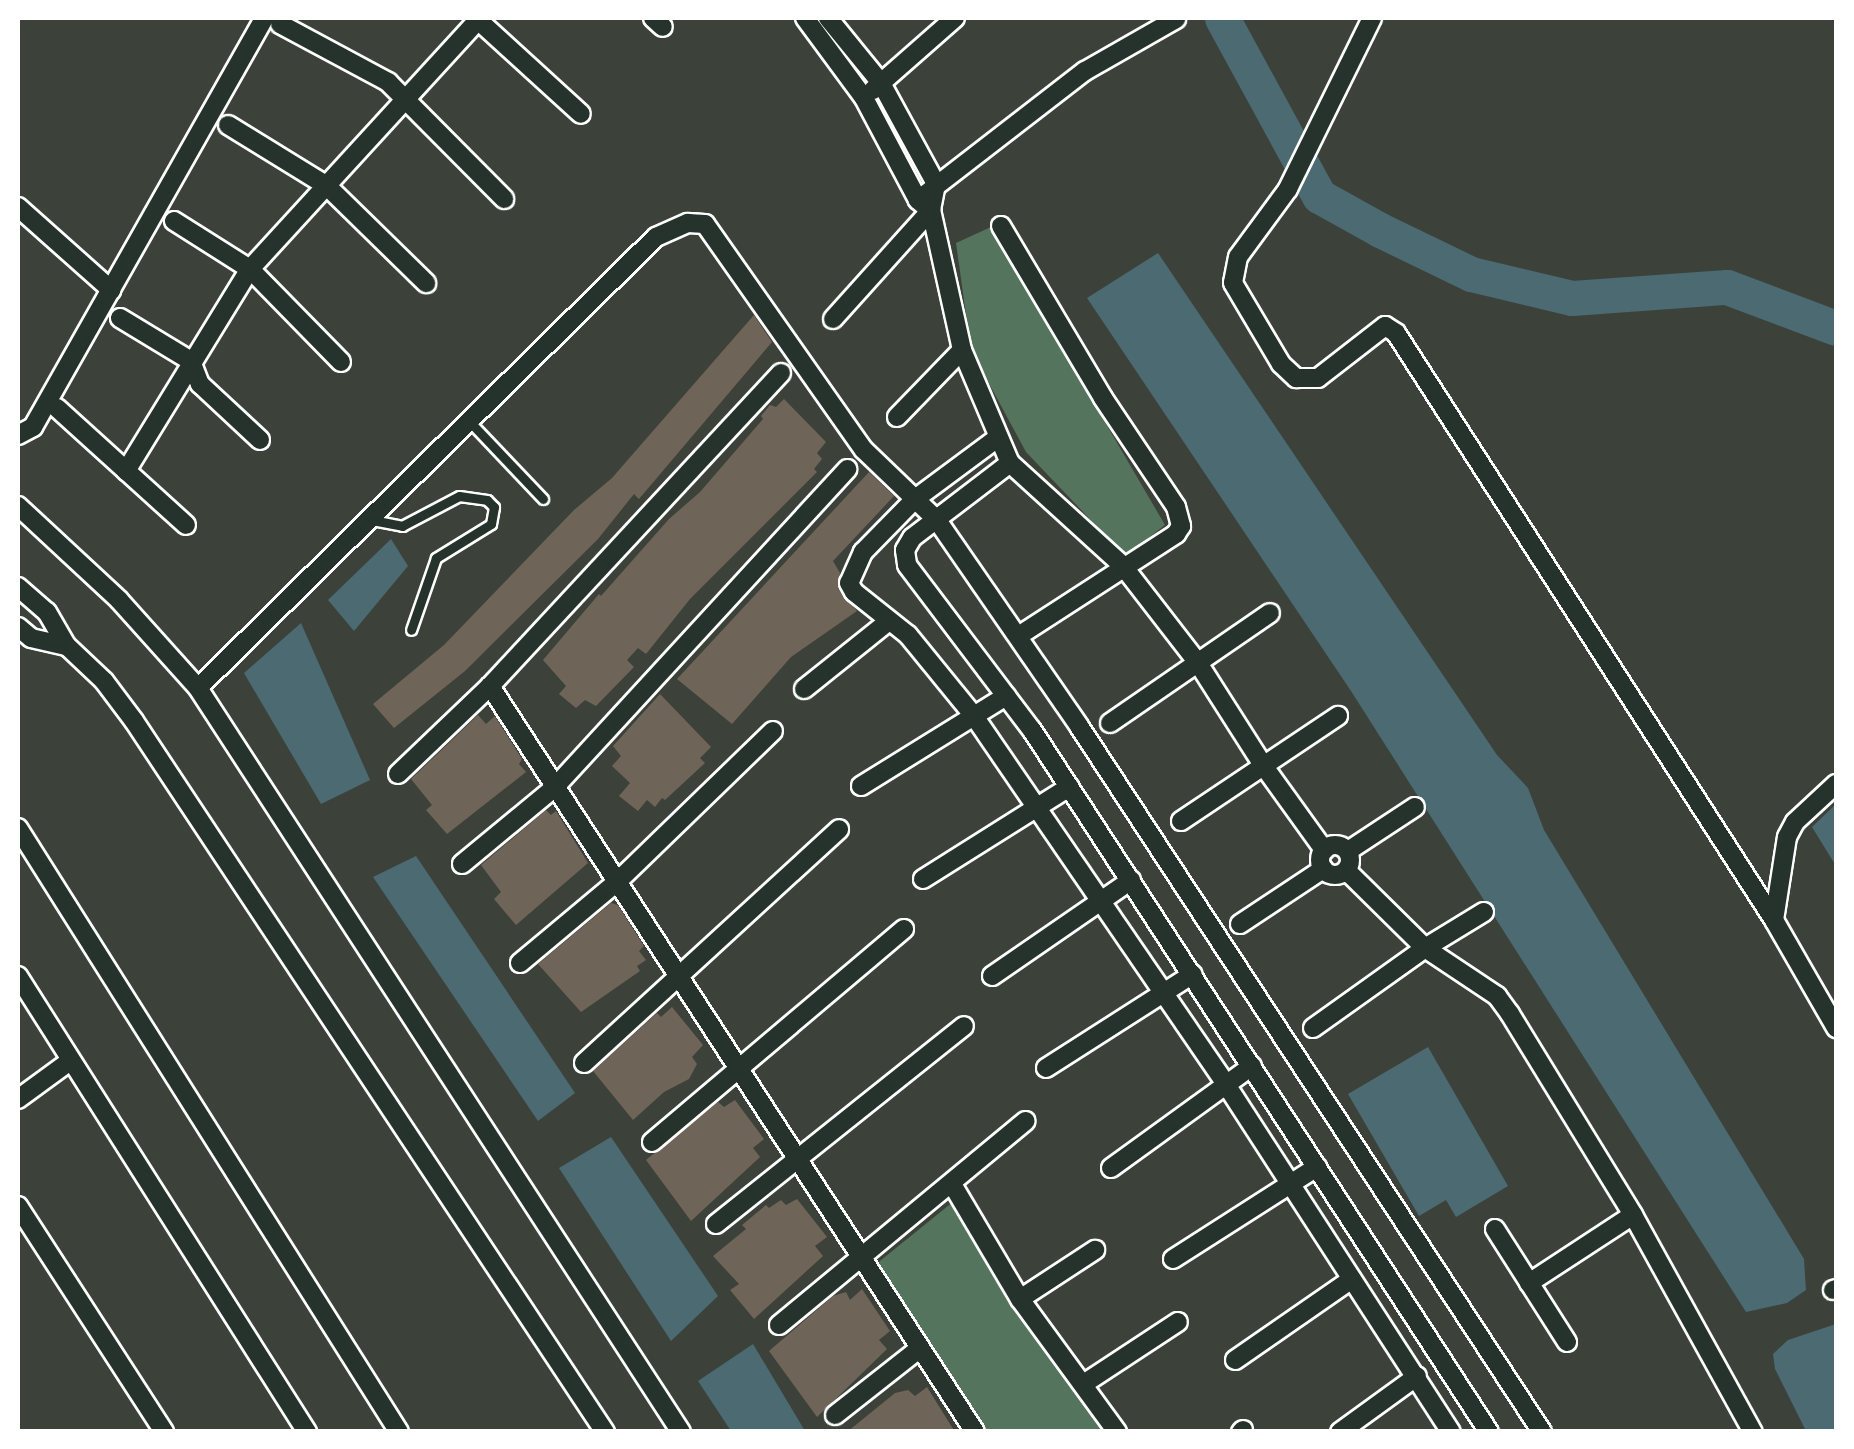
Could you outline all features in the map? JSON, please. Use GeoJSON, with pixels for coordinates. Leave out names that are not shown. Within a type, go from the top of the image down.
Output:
{"type":"FeatureCollection","features":[{"type":"Feature","properties":{"kind":"street"},"geometry":{"type":"LineString","coordinates":[[805,18],[864,98],[924,206],[962,350],[996,439],[1010,464],[1122,566],[1198,663],[1262,765],[1324,850],[1323,870]]}},
{"type":"Feature","properties":{"kind":"street"},"geometry":{"type":"LineString","coordinates":[[828,18],[881,84],[936,184]]}},
{"type":"Feature","properties":{"kind":"street"},"geometry":{"type":"LineString","coordinates":[[864,98],[956,18]]}},
{"type":"Feature","properties":{"kind":"street"},"geometry":{"type":"LineString","coordinates":[[1372,18],[1288,189],[1238,258],[1233,282],[1281,364],[1296,378],[1318,378],[1385,326],[1396,333],[1774,920],[1836,1028]]}},
{"type":"Feature","properties":{"kind":"street"},"geometry":{"type":"LineString","coordinates":[[126,471],[250,269],[479,19],[580,114]]}},
{"type":"Feature","properties":{"kind":"street"},"geometry":{"type":"LineString","coordinates":[[833,319],[924,206],[936,184],[1086,71],[1176,19]]}},
{"type":"Feature","properties":{"kind":"street"},"geometry":{"type":"LineString","coordinates":[[18,435],[33,427],[272,21],[388,82],[504,199]]}},
{"type":"Feature","properties":{"kind":"street"},"geometry":{"type":"LineString","coordinates":[[228,125],[328,186],[426,283]]}},
{"type":"Feature","properties":{"kind":"street"},"geometry":{"type":"LineString","coordinates":[[18,207],[111,290]]}},
{"type":"Feature","properties":{"kind":"street"},"geometry":{"type":"LineString","coordinates":[[174,222],[250,269],[341,362]]}},
{"type":"Feature","properties":{"kind":"street"},"geometry":{"type":"LineString","coordinates":[[198,688],[656,237],[688,223],[706,224],[864,450],[937,520],[1080,726],[1542,1432]]}},
{"type":"Feature","properties":{"kind":"street"},"geometry":{"type":"LineString","coordinates":[[1001,226],[1103,398],[1176,507],[1181,526],[1176,534],[1026,632]]}},
{"type":"Feature","properties":{"kind":"street"},"geometry":{"type":"LineString","coordinates":[[120,318],[191,361],[200,384],[260,440]]}},
{"type":"Feature","properties":{"kind":"street"},"geometry":{"type":"LineString","coordinates":[[897,417],[962,350]]}},
{"type":"Feature","properties":{"kind":"street"},"geometry":{"type":"LineString","coordinates":[[398,774],[490,686],[781,373]]}},
{"type":"Feature","properties":{"kind":"street"},"geometry":{"type":"LineString","coordinates":[[58,408],[186,525]]}},
{"type":"Feature","properties":{"kind":"street"},"geometry":{"type":"LineString","coordinates":[[996,439],[914,500],[863,552],[850,583],[938,667],[974,716],[1226,1086],[1451,1432]]}},
{"type":"Feature","properties":{"kind":"street"},"geometry":{"type":"LineString","coordinates":[[1010,464],[912,538],[905,550],[907,565],[1069,786],[1489,1432]]}},
{"type":"Feature","properties":{"kind":"street"},"geometry":{"type":"LineString","coordinates":[[462,864],[556,787],[848,470]]}},
{"type":"Feature","properties":{"kind":"street"},"geometry":{"type":"LineString","coordinates":[[18,506],[120,600],[198,688],[681,1432]]}},
{"type":"Feature","properties":{"kind":"street"},"geometry":{"type":"LineString","coordinates":[[18,587],[47,612],[67,646],[104,681],[134,721],[605,1432]]}},
{"type":"Feature","properties":{"kind":"street"},"geometry":{"type":"LineString","coordinates":[[1110,724],[1270,613]]}},
{"type":"Feature","properties":{"kind":"street"},"geometry":{"type":"LineString","coordinates":[[804,689],[890,621]]}},
{"type":"Feature","properties":{"kind":"street"},"geometry":{"type":"LineString","coordinates":[[18,627],[31,638],[67,646]]}},
{"type":"Feature","properties":{"kind":"street"},"geometry":{"type":"LineString","coordinates":[[490,686],[975,1432]]}},
{"type":"Feature","properties":{"kind":"street"},"geometry":{"type":"LineString","coordinates":[[861,786],[1006,696]]}},
{"type":"Feature","properties":{"kind":"street"},"geometry":{"type":"LineString","coordinates":[[1181,822],[1338,716]]}},
{"type":"Feature","properties":{"kind":"street"},"geometry":{"type":"LineString","coordinates":[[520,963],[617,882],[773,731]]}},
{"type":"Feature","properties":{"kind":"street"},"geometry":{"type":"LineString","coordinates":[[1774,920],[1787,837],[1795,822],[1836,784]]}},
{"type":"Feature","properties":{"kind":"street"},"geometry":{"type":"LineString","coordinates":[[923,879],[1069,786]]}},
{"type":"Feature","properties":{"kind":"street"},"geometry":{"type":"LineString","coordinates":[[1348,851],[1415,808]]}},
{"type":"Feature","properties":{"kind":"street"},"geometry":{"type":"LineString","coordinates":[[18,828],[399,1432]]}},
{"type":"Feature","properties":{"kind":"street"},"geometry":{"type":"LineString","coordinates":[[584,1062],[838,829]]}},
{"type":"Feature","properties":{"kind":"street"},"geometry":{"type":"LineString","coordinates":[[1324,850],[1336,845],[1348,851]]}},
{"type":"Feature","properties":{"kind":"street"},"geometry":{"type":"LineString","coordinates":[[1348,851],[1347,871],[1424,948],[1497,996],[1633,1215],[1753,1432]]}},
{"type":"Feature","properties":{"kind":"street"},"geometry":{"type":"LineString","coordinates":[[1323,870],[1334,876],[1347,871]]}},
{"type":"Feature","properties":{"kind":"street"},"geometry":{"type":"LineString","coordinates":[[1240,924],[1323,870]]}},
{"type":"Feature","properties":{"kind":"street"},"geometry":{"type":"LineString","coordinates":[[992,976],[1130,880]]}},
{"type":"Feature","properties":{"kind":"street"},"geometry":{"type":"LineString","coordinates":[[1313,1028],[1424,948],[1484,912]]}},
{"type":"Feature","properties":{"kind":"street"},"geometry":{"type":"LineString","coordinates":[[652,1142],[904,929]]}},
{"type":"Feature","properties":{"kind":"street"},"geometry":{"type":"LineString","coordinates":[[1046,1068],[1193,974]]}},
{"type":"Feature","properties":{"kind":"street"},"geometry":{"type":"LineString","coordinates":[[18,976],[307,1432]]}},
{"type":"Feature","properties":{"kind":"street"},"geometry":{"type":"LineString","coordinates":[[716,1224],[964,1026]]}},
{"type":"Feature","properties":{"kind":"street"},"geometry":{"type":"LineString","coordinates":[[18,1099],[70,1061]]}},
{"type":"Feature","properties":{"kind":"street"},"geometry":{"type":"LineString","coordinates":[[1111,1168],[1252,1066]]}},
{"type":"Feature","properties":{"kind":"street"},"geometry":{"type":"LineString","coordinates":[[779,1325],[1026,1121]]}},
{"type":"Feature","properties":{"kind":"street"},"geometry":{"type":"LineString","coordinates":[[1173,1259],[1317,1167]]}},
{"type":"Feature","properties":{"kind":"street"},"geometry":{"type":"LineString","coordinates":[[952,1184],[1020,1299],[1085,1383],[1117,1432]]}},
{"type":"Feature","properties":{"kind":"street"},"geometry":{"type":"LineString","coordinates":[[18,1206],[164,1432]]}},
{"type":"Feature","properties":{"kind":"street"},"geometry":{"type":"LineString","coordinates":[[1529,1283],[1633,1215]]}},
{"type":"Feature","properties":{"kind":"street"},"geometry":{"type":"LineString","coordinates":[[1495,1229],[1567,1342]]}},
{"type":"Feature","properties":{"kind":"street"},"geometry":{"type":"LineString","coordinates":[[1020,1299],[1095,1250]]}},
{"type":"Feature","properties":{"kind":"street"},"geometry":{"type":"LineString","coordinates":[[1236,1360],[1352,1278]]}},
{"type":"Feature","properties":{"kind":"street"},"geometry":{"type":"LineString","coordinates":[[1085,1383],[1178,1322]]}},
{"type":"Feature","properties":{"kind":"street"},"geometry":{"type":"LineString","coordinates":[[836,1415],[920,1348]]}},
{"type":"Feature","properties":{"kind":"street"},"geometry":{"type":"LineString","coordinates":[[1340,1432],[1417,1376]]}},
{"type":"Feature","properties":{"kind":"lane"},"geometry":{"type":"LineString","coordinates":[[470,422],[543,498]]}},
{"type":"Feature","properties":{"kind":"lane"},"geometry":{"type":"LineString","coordinates":[[372,520],[402,526],[459,496],[488,500],[494,508],[491,524],[436,558],[411,630]]}},
{"type":"Feature","properties":{"kind":"green space"},"geometry":{"type":"Polygon","coordinates":[[[991,227],[1165,525],[1125,556],[1026,452],[971,350],[956,243],[991,227]]]}},
{"type":"Feature","properties":{"kind":"green space"},"geometry":{"type":"Polygon","coordinates":[[[959,1197],[1111,1431],[980,1431],[870,1269],[959,1197]]]}},
{"type":"Feature","properties":{"kind":"water"},"geometry":{"type":"Polygon","coordinates":[[[1158,253],[1497,755],[1528,788],[1544,830],[1804,1259],[1806,1290],[1787,1303],[1746,1312],[1351,691],[1087,298],[1158,253]]]}},
{"type":"Feature","properties":{"kind":"water"},"geometry":{"type":"Polygon","coordinates":[[[391,539],[408,566],[354,631],[328,600],[391,539]]]}},
{"type":"Feature","properties":{"kind":"water"},"geometry":{"type":"Polygon","coordinates":[[[301,623],[370,780],[321,804],[244,673],[301,623]]]}},
{"type":"Feature","properties":{"kind":"water"},"geometry":{"type":"Polygon","coordinates":[[[1836,804],[1836,866],[1812,827],[1836,804]]]}},
{"type":"Feature","properties":{"kind":"water"},"geometry":{"type":"Polygon","coordinates":[[[416,856],[575,1093],[538,1121],[373,877],[416,856]]]}},
{"type":"Feature","properties":{"kind":"water"},"geometry":{"type":"Polygon","coordinates":[[[1428,1047],[1508,1186],[1456,1217],[1446,1200],[1419,1216],[1348,1094],[1428,1047]]]}},
{"type":"Feature","properties":{"kind":"water"},"geometry":{"type":"Polygon","coordinates":[[[611,1137],[718,1296],[671,1341],[559,1168],[611,1137]]]}},
{"type":"Feature","properties":{"kind":"water"},"geometry":{"type":"Polygon","coordinates":[[[1836,1324],[1836,1431],[1806,1431],[1775,1369],[1773,1354],[1788,1340],[1836,1324]]]}},
{"type":"Feature","properties":{"kind":"water"},"geometry":{"type":"Polygon","coordinates":[[[753,1344],[805,1431],[731,1431],[698,1381],[753,1344]]]}},
{"type":"Feature","properties":{"kind":"building"},"geometry":{"type":"Polygon","coordinates":[[[754,315],[772,342],[639,499],[634,494],[598,539],[465,671],[394,728],[373,704],[444,645],[574,510],[612,478],[754,315]]]}},
{"type":"Feature","properties":{"kind":"building"},"geometry":{"type":"Polygon","coordinates":[[[784,399],[826,442],[817,453],[822,459],[814,469],[817,472],[690,599],[646,654],[638,648],[627,660],[634,667],[596,706],[585,700],[576,708],[559,694],[566,686],[543,660],[669,519],[700,492],[763,419],[761,416],[770,405],[776,407],[784,399]]]}},
{"type":"Feature","properties":{"kind":"building"},"geometry":{"type":"Polygon","coordinates":[[[869,472],[894,496],[833,561],[840,573],[838,589],[857,611],[791,657],[732,724],[677,679],[869,472]]]}},
{"type":"Feature","properties":{"kind":"building"},"geometry":{"type":"Polygon","coordinates":[[[660,694],[711,747],[700,758],[705,763],[665,800],[662,798],[655,807],[647,800],[638,811],[619,796],[630,783],[612,766],[621,756],[613,746],[660,694]]]}},
{"type":"Feature","properties":{"kind":"building"},"geometry":{"type":"Polygon","coordinates":[[[478,715],[486,724],[495,716],[526,772],[447,834],[426,810],[432,805],[411,779],[478,715]]]}},
{"type":"Feature","properties":{"kind":"building"},"geometry":{"type":"Polygon","coordinates":[[[546,810],[551,815],[556,811],[588,863],[516,925],[494,899],[501,892],[481,865],[546,810]]]}},
{"type":"Feature","properties":{"kind":"building"},"geometry":{"type":"Polygon","coordinates":[[[611,903],[618,905],[644,946],[639,951],[646,960],[637,966],[640,971],[581,1012],[538,964],[611,903]]]}},
{"type":"Feature","properties":{"kind":"building"},"geometry":{"type":"Polygon","coordinates":[[[672,1007],[703,1045],[692,1057],[697,1064],[689,1079],[664,1092],[633,1120],[593,1071],[657,1013],[661,1017],[672,1007]]]}},
{"type":"Feature","properties":{"kind":"building"},"geometry":{"type":"Polygon","coordinates":[[[735,1100],[764,1139],[753,1148],[760,1157],[691,1221],[646,1160],[718,1102],[724,1107],[735,1100]]]}},
{"type":"Feature","properties":{"kind":"building"},"geometry":{"type":"Polygon","coordinates":[[[797,1199],[827,1237],[815,1246],[823,1256],[754,1319],[730,1290],[739,1284],[713,1256],[746,1229],[742,1225],[766,1205],[769,1208],[781,1200],[786,1205],[797,1199]]]}},
{"type":"Feature","properties":{"kind":"building"},"geometry":{"type":"Polygon","coordinates":[[[862,1289],[890,1331],[879,1340],[887,1349],[817,1417],[769,1351],[833,1296],[846,1292],[850,1300],[862,1289]]]}},
{"type":"Feature","properties":{"kind":"building"},"geometry":{"type":"Polygon","coordinates":[[[927,1387],[955,1432],[847,1432],[895,1393],[908,1390],[915,1396],[927,1387]]]}},
{"type":"Feature","properties":{"kind":"waterway"},"geometry":{"type":"LineString","coordinates":[[1222,18],[1319,196],[1380,230],[1471,274],[1572,298],[1727,287],[1836,328]]}}]}
